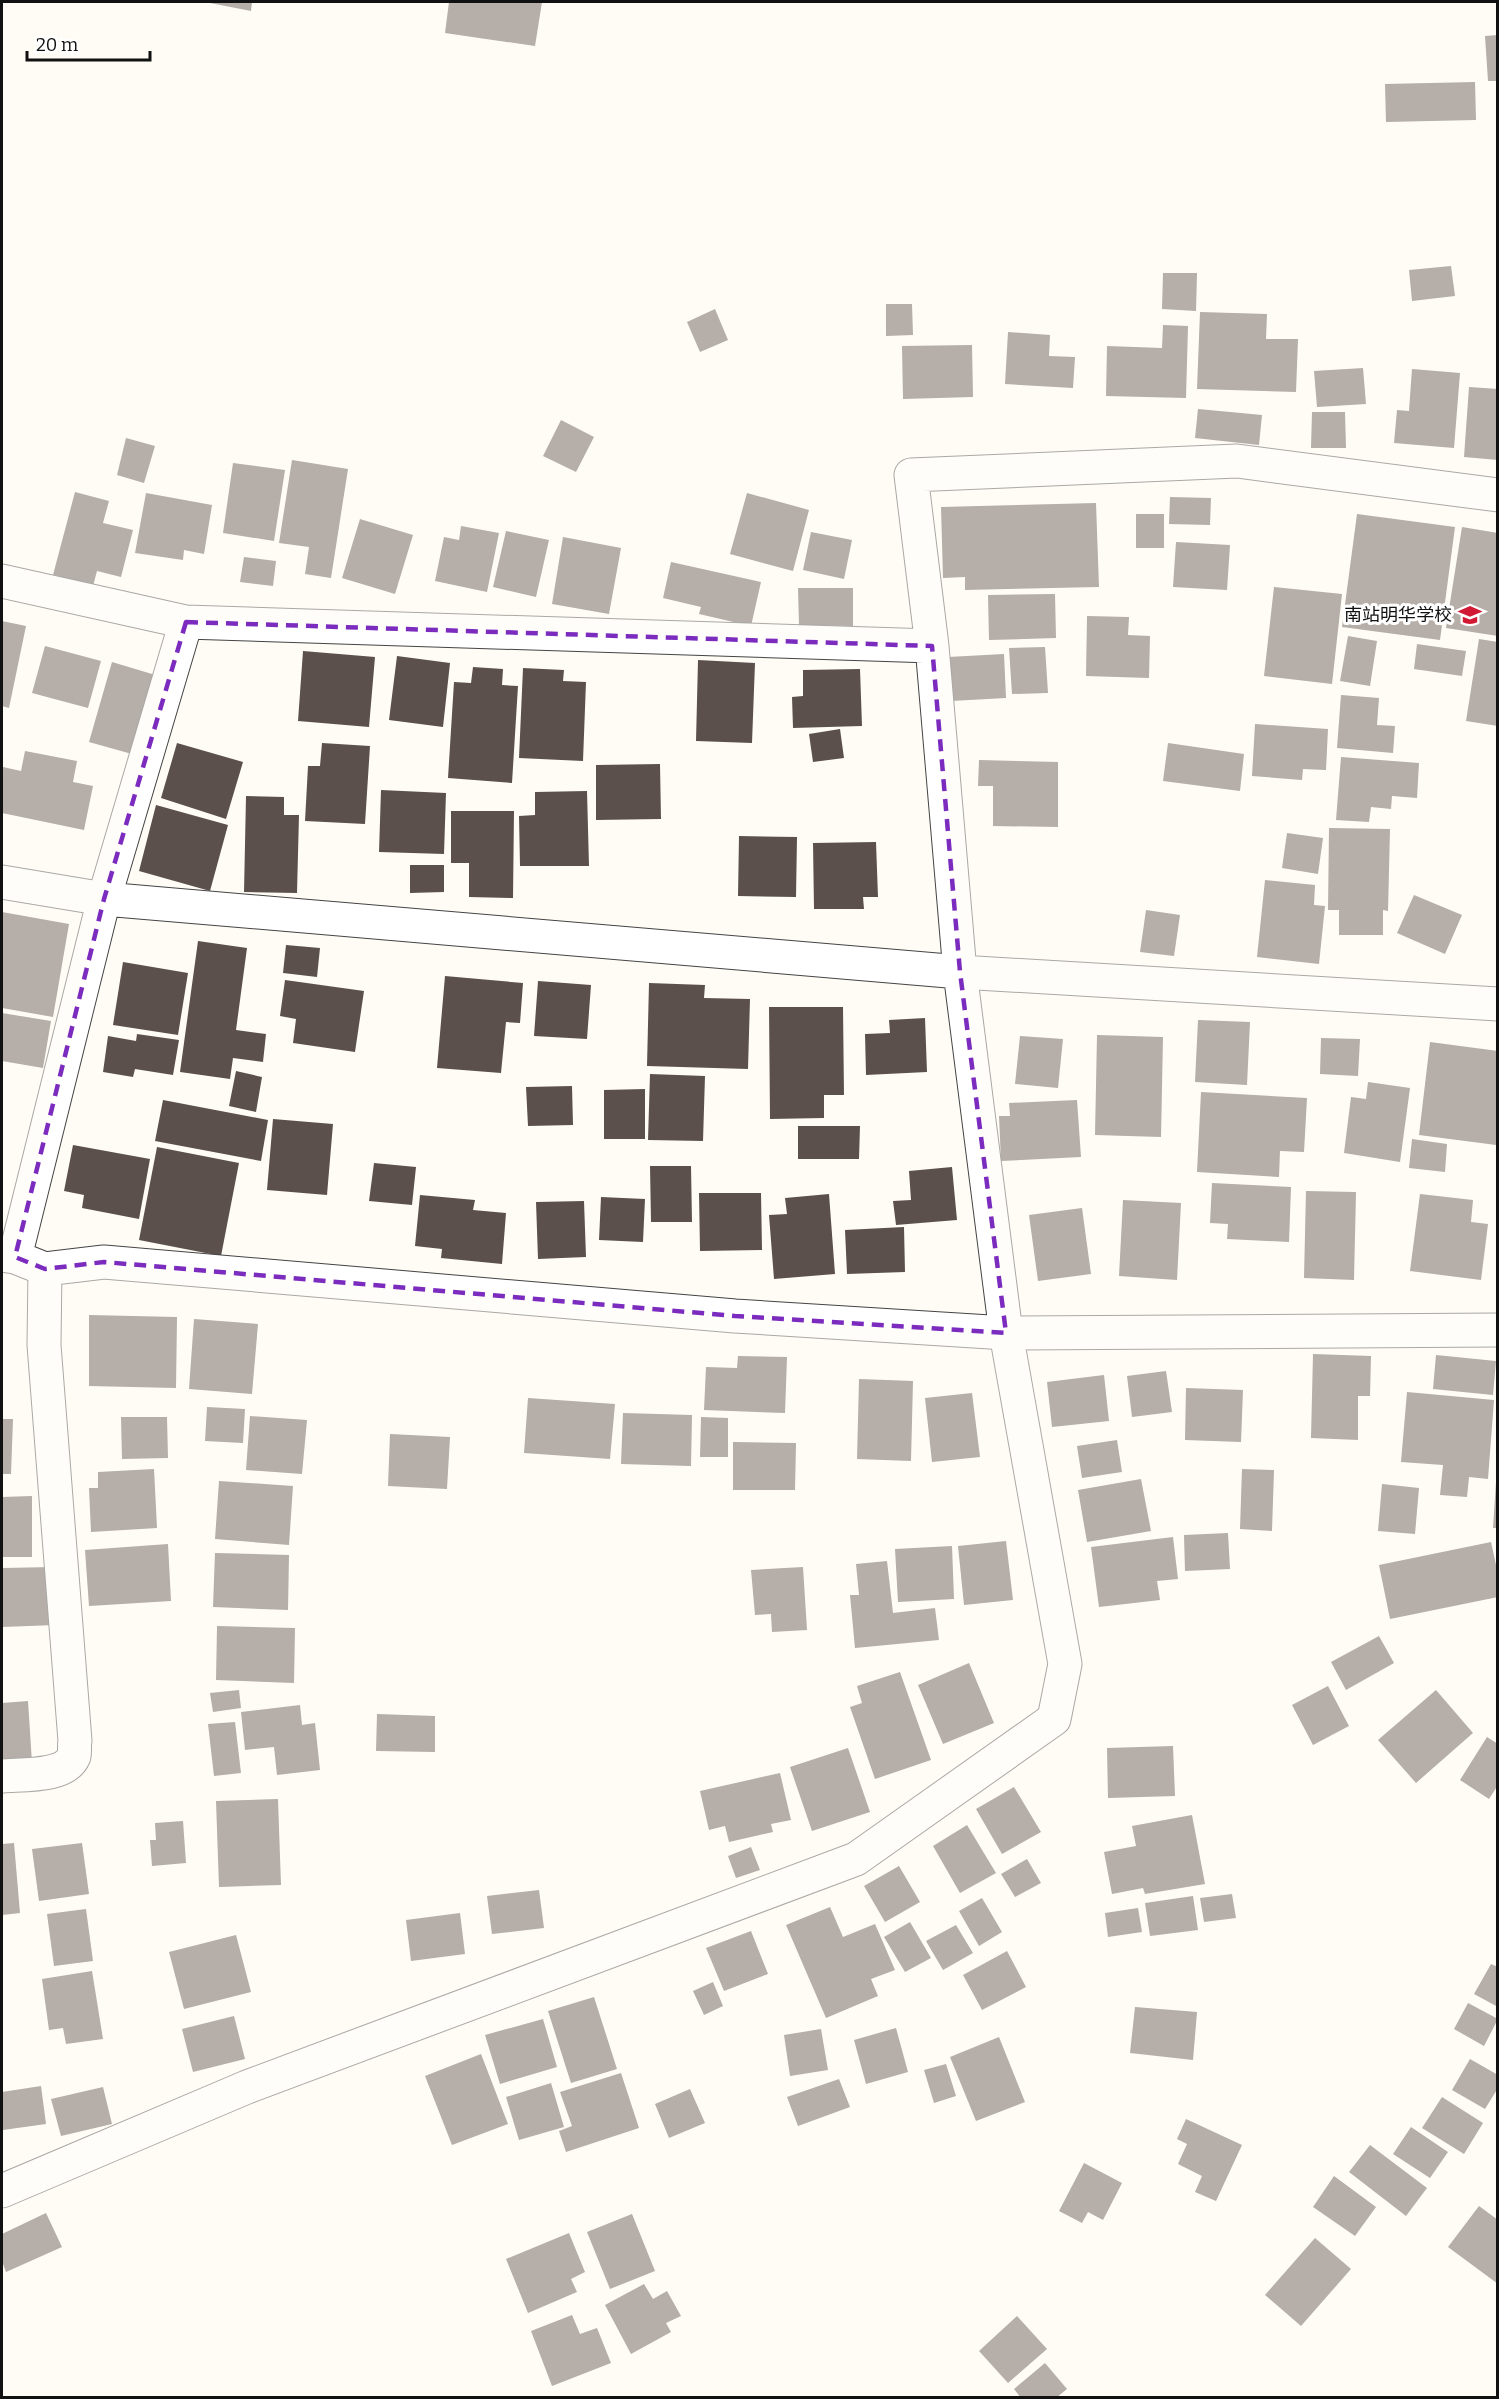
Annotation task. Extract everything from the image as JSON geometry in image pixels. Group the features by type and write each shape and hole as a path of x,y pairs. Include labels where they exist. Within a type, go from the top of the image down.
{"street":[{"path":"2,2191 247,2088 856,1859 1054,1719 1065,1664 1006,1333 960,972 932,646 911,475 1237,461 1497,495"},
{"path":"2,581 186,621 932,646"},
{"path":"186,621 104,899 8,1256 45,1269 104,1262 735,1316 1006,1333 1497,1330"},
{"path":"2,882 104,899 960,972 1497,1004"},
{"path":"2,1776 53,1772 67,1765 74,1756 75,1741 44,1345 45,1269"}],"highlighted area":[{"path":"186,622 932,646 960,972 1006,1333 735,1316 104,1262 45,1269 15,1257 104,899"}],"building":[{"path":"205,2 252,2 251,11"},
{"path":"449,2 542,2 535,46 445,33"},
{"path":"1498,35 1498,81 1488,81 1485,36"},
{"path":"1475,82 1476,120 1386,122 1385,84"},
{"path":"1451,266 1455,296 1412,301 1409,270"},
{"path":"1163,273 1197,273 1196,311 1162,309"},
{"path":"886,304 912,304 913,335 886,336"},
{"path":"715,309 728,340 700,352 687,322"},
{"path":"1200,312 1267,314 1266,339 1298,339 1296,392 1197,389"},
{"path":"1163,325 1188,326 1186,398 1106,396 1107,346 1162,348"},
{"path":"1008,332 1050,335 1049,356 1075,357 1073,388 1005,384"},
{"path":"972,345 973,397 903,399 902,346"},
{"path":"1363,368 1366,404 1317,407 1314,371"},
{"path":"1412,369 1460,373 1454,448 1394,443 1397,410 1409,411"},
{"path":"1469,387 1498,389 1498,460 1464,457"},
{"path":"1198,409 1262,415 1259,445 1195,438"},
{"path":"1312,412 1345,412 1346,448 1311,448"},
{"path":"561,420 594,437 576,472 543,456"},
{"path":"126,438 155,446 144,483 117,475"},
{"path":"292,460 348,469 331,578 305,574 309,547 279,543"},
{"path":"233,463 285,470 274,541 223,533"},
{"path":"75,492 109,501 103,523 133,530 121,577 97,571 93,586 53,575"},
{"path":"146,493 212,505 204,554 184,550 183,560 135,553"},
{"path":"747,493 809,510 793,571 730,554"},
{"path":"1170,497 1211,498 1210,525 1169,524"},
{"path":"1096,503 1099,587 965,590 965,577 943,578 941,507"},
{"path":"1136,514 1164,514 1164,548 1136,548"},
{"path":"1357,514 1455,527 1440,640 1342,627"},
{"path":"360,519 413,535 395,594 342,578"},
{"path":"461,526 499,533 487,592 435,581 444,537 459,540"},
{"path":"1462,527 1498,533 1498,636 1446,628"},
{"path":"506,531 549,540 536,597 493,587"},
{"path":"811,532 852,540 844,579 803,570"},
{"path":"563,537 621,548 609,614 552,604"},
{"path":"1176,542 1230,545 1227,590 1173,587"},
{"path":"244,557 276,561 273,586 240,582"},
{"path":"671,562 761,582 751,626 699,614 701,607 663,598"},
{"path":"1274,587 1342,594 1332,684 1264,676"},
{"path":"798,588 853,588 853,626 799,625"},
{"path":"1055,594 1056,638 989,640 988,595"},
{"path":"1087,616 1129,617 1128,635 1150,636 1149,678 1086,676"},
{"path":"2,621 26,626 9,708 2,706"},
{"path":"1348,636 1377,641 1370,686 1340,681"},
{"path":"1479,639 1498,642 1498,726 1466,721"},
{"path":"1417,644 1466,651 1462,676 1414,669"},
{"path":"45,646 101,661 88,708 32,693"},
{"path":"1045,647 1048,693 1012,694 1009,648"},
{"path":"303,651 375,657 369,727 298,721"},
{"path":"1004,654 1006,698 951,701 948,657"},
{"path":"397,656 450,663 443,727 389,720"},
{"path":"698,660 755,663 752,743 696,741"},
{"path":"112,662 162,677 139,756 89,742"},
{"path":"473,667 503,669 502,685 518,686 512,783 448,778 454,682 471,683"},
{"path":"523,668 564,670 563,681 586,682 583,761 519,758"},
{"path":"860,669 862,726 793,728 792,697 803,696 803,670"},
{"path":"1341,695 1379,698 1377,725 1395,726 1393,753 1337,748"},
{"path":"1255,724 1328,729 1326,770 1303,769 1302,780 1252,776"},
{"path":"840,729 844,758 813,762 809,734"},
{"path":"177,743 243,762 226,819 161,798"},
{"path":"322,743 370,746 365,824 305,821 308,766 320,766"},
{"path":"1168,743 1244,754 1240,791 1163,781"},
{"path":"25,751 77,761 73,782 93,786 84,830 2,813 3,767 21,771"},
{"path":"1341,757 1419,763 1417,798 1392,796 1391,809 1371,807 1369,822 1336,820"},
{"path":"979,760 1058,762 1058,827 993,826 993,786 978,786"},
{"path":"660,764 661,819 596,820 596,765"},
{"path":"381,790 446,793 444,854 379,852"},
{"path":"587,791 589,866 520,866 519,816 535,815 535,792"},
{"path":"246,796 284,797 284,815 299,815 297,893 244,892"},
{"path":"156,805 228,825 210,891 139,871"},
{"path":"451,811 514,811 513,898 469,897 469,863 451,863"},
{"path":"1329,828 1390,829 1388,911 1383,910 1383,935 1339,935 1339,910 1328,910"},
{"path":"1287,833 1323,838 1318,874 1282,868"},
{"path":"739,836 797,837 796,897 738,896"},
{"path":"876,842 878,897 863,897 864,909 814,909 813,843"},
{"path":"410,865 444,865 444,892 410,893"},
{"path":"1265,880 1315,885 1314,905 1325,906 1319,964 1257,957"},
{"path":"1414,895 1462,915 1445,954 1397,933"},
{"path":"1146,910 1180,915 1174,956 1140,952"},
{"path":"2,912 69,924 53,1017 2,1008"},
{"path":"198,941 247,948 236,1030 266,1034 263,1062 233,1058 230,1079 180,1072"},
{"path":"286,945 320,948 317,977 283,973"},
{"path":"123,962 188,973 178,1035 113,1025"},
{"path":"445,976 523,983 520,1023 506,1022 501,1073 437,1068"},
{"path":"285,980 364,991 355,1052 293,1043 296,1019 280,1016"},
{"path":"538,981 591,985 587,1039 534,1036"},
{"path":"649,983 705,985 704,998 750,999 748,1069 647,1066"},
{"path":"769,1007 843,1007 844,1095 824,1095 824,1118 770,1119"},
{"path":"2,1013 51,1021 43,1068 2,1061"},
{"path":"925,1018 927,1072 866,1075 865,1034 890,1033 889,1020"},
{"path":"1198,1020 1250,1022 1247,1085 1195,1082"},
{"path":"137,1034 179,1040 173,1075 135,1069 133,1077 103,1072 108,1036 136,1041"},
{"path":"1097,1035 1163,1037 1161,1137 1095,1135"},
{"path":"1020,1036 1063,1039 1058,1088 1015,1084"},
{"path":"1321,1038 1360,1039 1358,1076 1320,1074"},
{"path":"1430,1042 1498,1051 1496,1145 1419,1135"},
{"path":"236,1071 262,1077 256,1112 229,1106"},
{"path":"650,1074 705,1076 703,1141 648,1140"},
{"path":"1368,1082 1410,1088 1400,1162 1344,1153 1351,1097 1366,1099"},
{"path":"572,1086 573,1125 528,1126 526,1087"},
{"path":"645,1089 645,1139 604,1139 604,1090"},
{"path":"1201,1092 1307,1098 1304,1152 1280,1151 1279,1177 1197,1172"},
{"path":"163,1100 268,1120 261,1161 155,1141"},
{"path":"1077,1100 1081,1157 1001,1161 999,1116 1010,1116 1009,1103"},
{"path":"273,1119 333,1124 327,1195 267,1190"},
{"path":"798,1126 860,1126 859,1159 798,1159"},
{"path":"1412,1139 1447,1144 1445,1172 1409,1168"},
{"path":"73,1145 150,1159 139,1219 82,1208 84,1195 64,1191"},
{"path":"157,1147 239,1163 221,1256 139,1240"},
{"path":"374,1163 416,1167 412,1205 369,1201"},
{"path":"650,1166 691,1166 692,1222 651,1222"},
{"path":"952,1167 957,1220 896,1225 893,1201 911,1200 909,1171"},
{"path":"1212,1183 1291,1187 1289,1242 1227,1239 1228,1224 1210,1223"},
{"path":"1306,1191 1356,1192 1354,1280 1304,1278"},
{"path":"699,1193 761,1193 762,1250 700,1251"},
{"path":"829,1194 835,1274 774,1279 769,1215 787,1214 785,1198"},
{"path":"1420,1194 1473,1200 1471,1222 1488,1224 1481,1280 1410,1271"},
{"path":"420,1195 475,1200 473,1210 506,1213 502,1264 441,1258 442,1249 415,1246"},
{"path":"601,1197 645,1199 643,1242 599,1240"},
{"path":"1123,1200 1181,1203 1177,1280 1119,1276"},
{"path":"584,1201 586,1257 538,1259 536,1202"},
{"path":"1082,1208 1091,1274 1038,1281 1029,1215"},
{"path":"904,1227 905,1272 847,1274 845,1230"},
{"path":"89,1315 177,1317 176,1388 89,1386"},
{"path":"194,1319 258,1324 252,1394 189,1389"},
{"path":"1313,1354 1371,1356 1370,1396 1358,1396 1358,1440 1311,1438"},
{"path":"1436,1355 1496,1361 1493,1395 1433,1389"},
{"path":"738,1356 787,1357 785,1413 704,1410 706,1367 737,1368"},
{"path":"1166,1371 1172,1412 1132,1417 1127,1376"},
{"path":"1104,1375 1109,1421 1052,1427 1047,1382"},
{"path":"859,1379 913,1381 911,1461 857,1459"},
{"path":"1186,1388 1243,1390 1241,1442 1185,1440"},
{"path":"1407,1392 1494,1400 1488,1479 1469,1477 1467,1497 1440,1495 1443,1465 1401,1462"},
{"path":"972,1393 980,1457 932,1462 925,1398"},
{"path":"528,1398 615,1404 610,1459 524,1453"},
{"path":"207,1407 245,1409 243,1443 205,1441"},
{"path":"623,1413 692,1415 691,1466 621,1464"},
{"path":"250,1416 307,1420 302,1474 246,1470"},
{"path":"121,1417 167,1417 168,1458 122,1459"},
{"path":"701,1417 728,1418 728,1457 700,1457"},
{"path":"2,1419 13,1419 11,1474 2,1474"},
{"path":"390,1434 450,1437 447,1489 388,1486"},
{"path":"1117,1440 1122,1472 1082,1478 1077,1446"},
{"path":"733,1442 796,1443 795,1490 733,1490"},
{"path":"154,1469 157,1528 91,1532 89,1488 98,1488 98,1472"},
{"path":"1242,1469 1274,1470 1272,1531 1240,1529"},
{"path":"1141,1479 1151,1531 1087,1542 1078,1490"},
{"path":"219,1481 293,1486 289,1545 215,1539"},
{"path":"1496,1482 1498,1482 1498,1528 1493,1528"},
{"path":"1382,1484 1419,1488 1415,1534 1378,1531"},
{"path":"32,1496 32,1557 2,1557 2,1497"},
{"path":"1228,1533 1230,1569 1185,1571 1184,1535"},
{"path":"1173,1537 1178,1579 1157,1581 1160,1600 1099,1607 1091,1547"},
{"path":"1006,1541 1013,1600 964,1605 958,1546"},
{"path":"1491,1542 1498,1574 1498,1597 1390,1619 1379,1565"},
{"path":"168,1544 171,1601 89,1606 85,1550"},
{"path":"952,1546 954,1599 898,1602 895,1549"},
{"path":"215,1553 289,1555 288,1610 213,1607"},
{"path":"887,1561 893,1613 935,1608 939,1640 855,1648 850,1595 859,1595 856,1564"},
{"path":"54,1567 55,1625 2,1627 2,1568"},
{"path":"803,1567 807,1630 772,1632 771,1614 755,1615 751,1570"},
{"path":"217,1626 295,1628 294,1683 216,1680"},
{"path":"1379,1636 1394,1663 1346,1690 1331,1662"},
{"path":"969,1663 994,1723 943,1744 918,1685"},
{"path":"900,1672 931,1760 875,1779 850,1707 862,1703 857,1686"},
{"path":"1328,1686 1349,1726 1313,1745 1292,1705"},
{"path":"239,1690 241,1708 213,1712 210,1693"},
{"path":"1436,1690 1473,1733 1416,1783 1378,1740"},
{"path":"28,1701 32,1763 2,1764 2,1703"},
{"path":"300,1705 302,1725 315,1723 320,1770 277,1775 274,1747 245,1750 241,1712"},
{"path":"377,1714 435,1716 435,1752 376,1751"},
{"path":"235,1722 241,1773 214,1776 208,1724"},
{"path":"1487,1737 1498,1744 1498,1785 1489,1799 1460,1780"},
{"path":"1173,1746 1175,1796 1108,1798 1107,1748"},
{"path":"848,1748 870,1812 812,1831 790,1767"},
{"path":"780,1773 791,1820 771,1824 773,1832 729,1842 725,1826 709,1830 700,1791"},
{"path":"1014,1787 1041,1832 1002,1854 976,1809"},
{"path":"278,1799 281,1885 219,1887 216,1801"},
{"path":"1192,1815 1205,1884 1145,1894 1143,1888 1112,1894 1104,1852 1136,1846 1132,1826"},
{"path":"183,1821 186,1863 152,1866 150,1840 156,1840 155,1823"},
{"path":"967,1825 996,1873 960,1893 933,1846"},
{"path":"14,1843 20,1913 2,1915 2,1844"},
{"path":"82,1843 89,1894 39,1901 32,1849"},
{"path":"751,1847 760,1870 736,1878 728,1856"},
{"path":"1027,1859 1041,1883 1015,1897 1001,1874"},
{"path":"899,1866 920,1902 885,1922 864,1886"},
{"path":"539,1890 544,1928 492,1934 487,1896"},
{"path":"1232,1894 1236,1918 1204,1922 1200,1898"},
{"path":"1193,1896 1198,1930 1150,1936 1145,1903"},
{"path":"982,1898 1002,1932 979,1946 959,1911"},
{"path":"830,1907 843,1937 875,1924 895,1970 871,1979 878,1996 826,2018 786,1925"},
{"path":"1138,1908 1142,1932 1108,1937 1105,1913"},
{"path":"86,1909 93,1961 54,1966 47,1914"},
{"path":"460,1913 465,1954 411,1961 406,1920"},
{"path":"910,1922 931,1958 905,1972 884,1937"},
{"path":"956,1925 973,1953 943,1970 926,1941"},
{"path":"751,1931 768,1974 724,1991 706,1948"},
{"path":"236,1935 251,1992 184,2009 169,1952"},
{"path":"1007,1951 1026,1987 982,2010 963,1975"},
{"path":"1491,1964 1498,1967 1498,2007 1474,1994"},
{"path":"92,1971 103,2039 66,2044 63,2028 49,2030 42,1979"},
{"path":"713,1982 723,2006 704,2015 693,1991"},
{"path":"594,1997 617,2069 571,2083 548,2011"},
{"path":"1468,2003 1498,2019 1484,2046 1454,2029"},
{"path":"1135,2007 1197,2012 1193,2060 1130,2053"},
{"path":"234,2016 245,2059 193,2072 182,2029"},
{"path":"543,2019 557,2067 500,2084 485,2035"},
{"path":"896,2028 908,2072 866,2084 854,2040"},
{"path":"821,2029 828,2070 790,2076 784,2035"},
{"path":"999,2037 1025,2102 976,2121 950,2057"},
{"path":"481,2054 508,2124 452,2145 425,2076"},
{"path":"1470,2059 1498,2075 1498,2088 1485,2109 1452,2090"},
{"path":"946,2064 956,2096 934,2103 924,2070"},
{"path":"621,2073 639,2128 566,2152 559,2131 572,2126 560,2092"},
{"path":"839,2079 850,2107 798,2126 787,2097"},
{"path":"551,2083 564,2127 519,2140 506,2097"},
{"path":"41,2086 46,2124 3,2130 2,2092"},
{"path":"103,2087 112,2124 61,2136 51,2099"},
{"path":"690,2089 705,2123 669,2138 655,2104"},
{"path":"1442,2097 1483,2123 1464,2154 1422,2128"},
{"path":"1186,2119 1242,2145 1216,2201 1195,2192 1202,2176 1178,2164 1187,2144 1177,2139"},
{"path":"1411,2127 1448,2152 1430,2178 1393,2154"},
{"path":"1370,2145 1427,2188 1406,2216 1349,2172"},
{"path":"1084,2163 1122,2183 1103,2220 1088,2212 1082,2223 1059,2211"},
{"path":"1334,2176 1376,2207 1355,2236 1313,2207"},
{"path":"1479,2206 1498,2220 1498,2284 1448,2247"},
{"path":"46,2213 62,2247 6,2272 2,2261 2,2234"},
{"path":"632,2214 655,2271 610,2289 587,2232"},
{"path":"569,2233 585,2272 571,2279 577,2292 528,2313 506,2259"},
{"path":"1315,2238 1351,2269 1301,2326 1265,2295"},
{"path":"644,2284 653,2299 667,2291 681,2316 666,2323 671,2332 631,2354 605,2305"},
{"path":"572,2315 580,2334 597,2328 611,2363 552,2386 531,2331"},
{"path":"1017,2316 1047,2349 1008,2383 979,2351"},
{"path":"1045,2363 1067,2389 1056,2398 1021,2398 1014,2389"}],"place":[{"name":"南站明华学校","path":"1470,615"}]}
